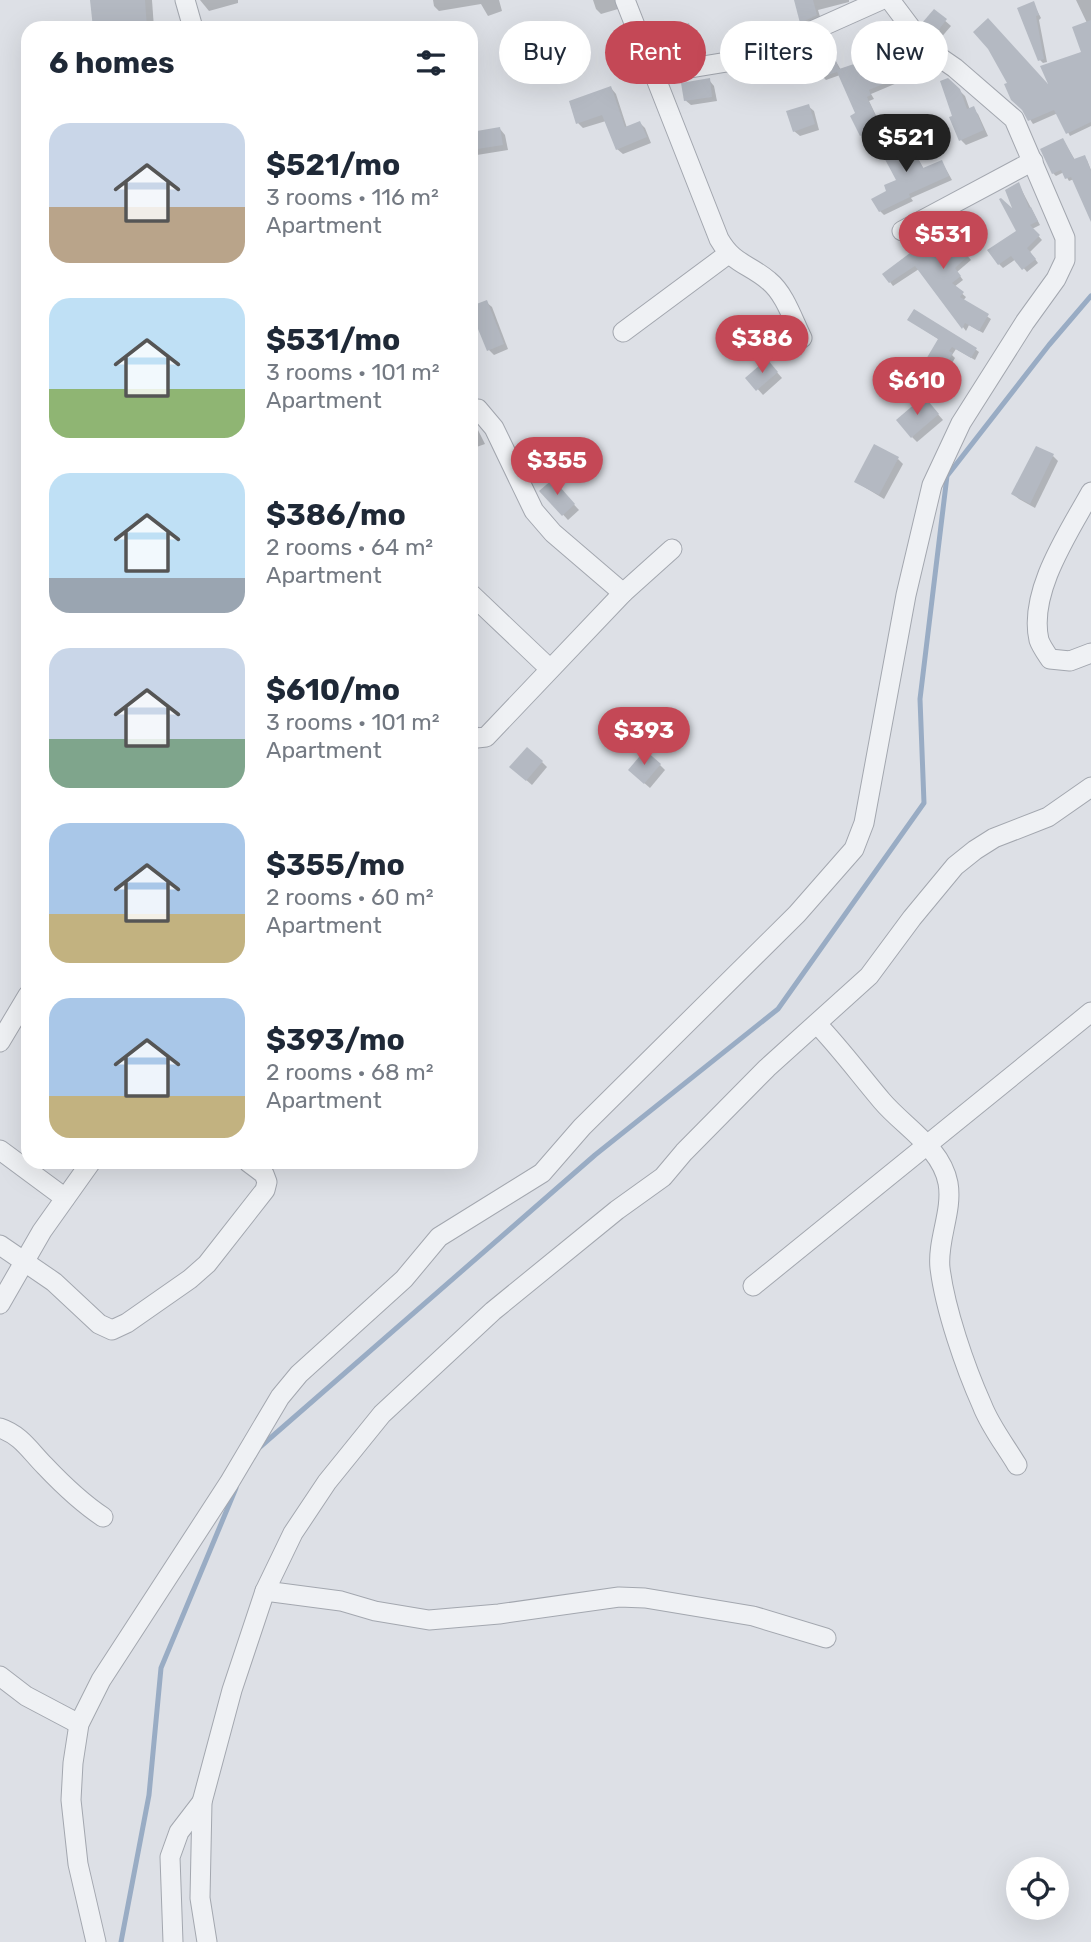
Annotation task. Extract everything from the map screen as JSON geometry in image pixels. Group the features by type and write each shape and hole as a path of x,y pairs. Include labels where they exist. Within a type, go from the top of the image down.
{"street":[{"path":"185,0 192,21"},
{"path":"625,0 633,21"},
{"path":"706,65 767,51 881,0"},
{"path":"96,1942 78,1864 71,1800 79,1724 101,1680 229,1483 280,1397 299,1374 404,1279 439,1237 542,1173 582,1127 797,914 854,849 864,823 906,595 932,485 961,423 1025,322 1056,279 1065,260 1065,238 1014,119 955,68 926,48 890,0"},
{"path":"658,84 727,254 770,281 802,338"},
{"path":"902,232 1034,161"},
{"path":"623,332 727,254"},
{"path":"478,409 494,428 534,511 553,533 623,593"},
{"path":"1091,492 1047,577 1039,609 1039,640 1049,659 1070,661 1091,653"},
{"path":"478,738 486,737 623,593 672,548"},
{"path":"478,601 551,669"},
{"path":"207,1942 200,1898 202,1802 232,1690 265,1591 293,1533 327,1482 382,1414 493,1311 617,1210 663,1177 767,1068 869,976 955,866 984,844 1048,817 1091,787"},
{"path":"0,1042 21,1007"},
{"path":"753,1286 1091,1012"},
{"path":"817,1024 849,1058 884,1104 927,1144 948,1183 940,1268 953,1324 982,1407 1017,1465"},
{"path":"0,1150 21,1166"},
{"path":"26,1169 65,1198"},
{"path":"0,1304 25,1260 85,1169"},
{"path":"0,1245 54,1282 99,1324 112,1330 127,1323 190,1279 214,1255 264,1190 267,1182 264,1174 257,1169"},
{"path":"0,1429 17,1435 61,1482 103,1517"},
{"path":"265,1591 341,1601 375,1611 429,1620 632,1597 753,1616 826,1638"},
{"path":"0,1676 26,1696 79,1724"},
{"path":"173,1942 170,1857 179,1832 202,1802"}],"building":[{"path":"90,0 145,0 146,21 92,21"},
{"path":"794,0 813,0 817,15 799,21"},
{"path":"1034,1 1039,15 1036,16 1044,59 1038,61 1017,8"},
{"path":"934,9 947,19 945,21 924,21"},
{"path":"988,18 1048,84 1040,66 1081,52 1072,27 1091,20 1091,122 1066,134 1054,110 1028,121 1022,110 1011,100 1004,84 1007,83 988,49 973,32"},
{"path":"837,64 839,69 851,65 851,84 883,84 869,90 871,95 867,97 880,126 860,136 850,116 855,113 837,72"},
{"path":"710,78 712,97 684,101 681,84 706,84 706,79"},
{"path":"948,78 960,89 967,109 974,106 984,130 959,141 949,117 952,116 941,84 948,84"},
{"path":"611,86 625,127 640,121 647,137 616,150 602,115 576,124 569,101"},
{"path":"809,104 815,124 793,132 786,111"},
{"path":"500,127 503,145 478,149 478,131"},
{"path":"907,137 923,168 942,160 949,176 909,194 910,197 879,212 871,199 886,191 884,185 896,180 880,150"},
{"path":"1063,138 1074,159 1085,155 1091,171 1091,222 1071,177 1065,179 1061,170 1052,174 1040,149"},
{"path":"1019,182 1029,208 1031,207 1038,221 1030,225 1040,235 1027,248 1036,259 1022,270 1011,256 998,265 987,250 1016,231 999,199 1012,208 1005,190"},
{"path":"966,211 973,223 953,236 969,255 955,268 961,276 952,283 964,292 960,297 989,314 979,331 965,323 962,329 915,266 889,283 882,274"},
{"path":"487,300 504,344 487,351 478,329 478,303"},
{"path":"914,309 977,348 971,358 952,347 949,351 953,353 942,371 925,361 938,339 907,320"},
{"path":"767,359 778,372 756,391 745,378"},
{"path":"924,396 939,414 911,438 896,420"},
{"path":"874,444 899,457 879,495 854,482"},
{"path":"1036,446 1054,454 1030,504 1011,494"},
{"path":"553,479 575,504 562,516 539,491"},
{"path":"527,747 543,761 526,781 509,767"},
{"path":"645,750 661,764 644,784 628,770"}],"waterway":[{"path":"260,1447 595,1155 778,1009 924,803 920,699 947,476 1049,345 1091,296"},
{"path":"121,1942 149,1795 161,1668 236,1488"}]}
